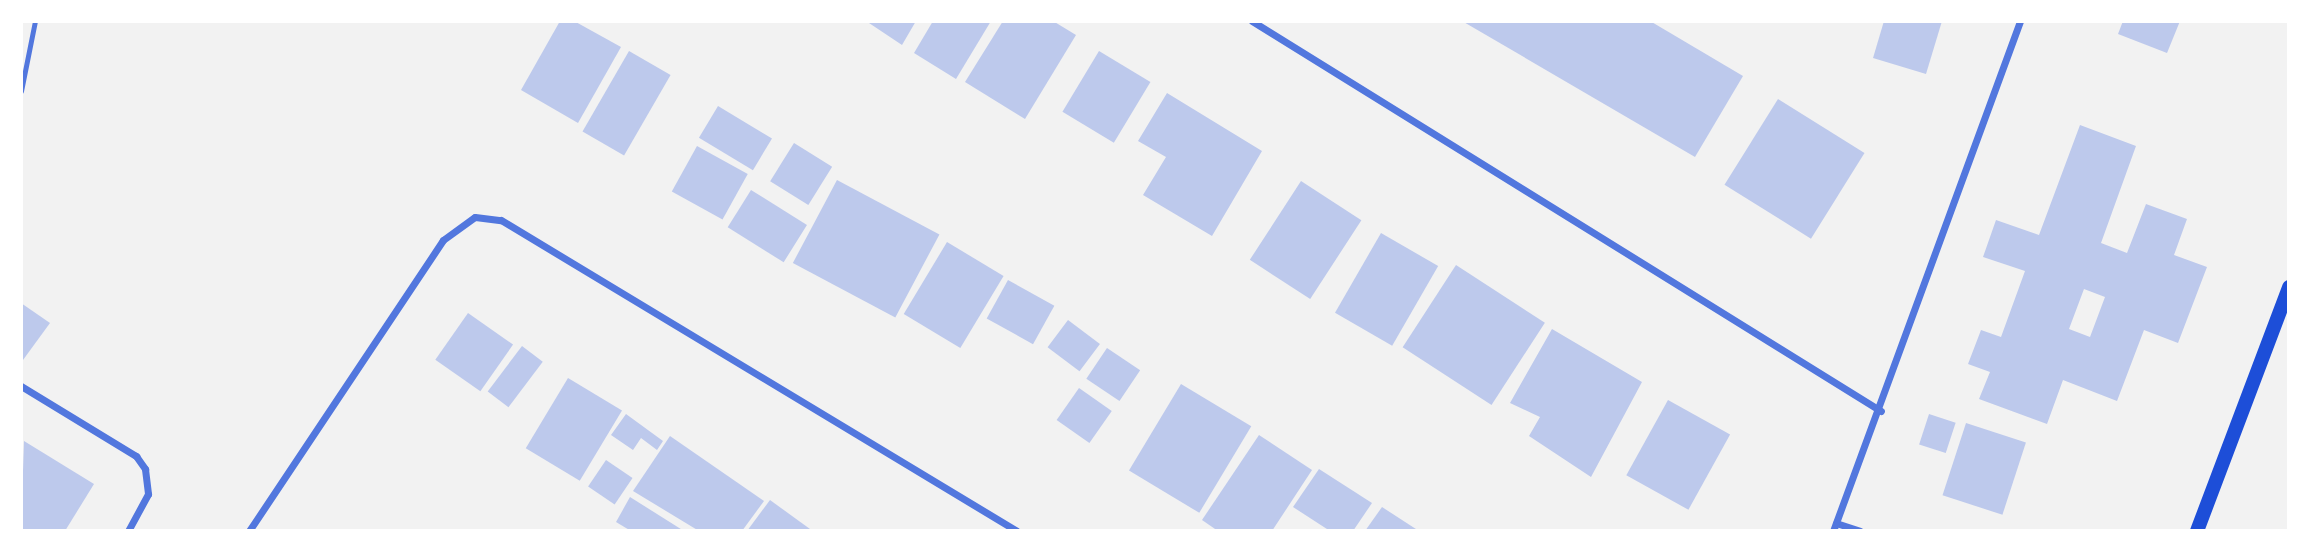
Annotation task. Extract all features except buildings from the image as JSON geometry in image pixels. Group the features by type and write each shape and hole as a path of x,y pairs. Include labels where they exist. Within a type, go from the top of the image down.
{"main road":[{"path":"2197,531 2289,286"}],"street":[{"path":"1252,21 1881,411"},
{"path":"1860,531 1834,527 1881,411 2020,21"},
{"path":"249,531 443,240 475,217 501,220 1017,531"},
{"path":"21,386 136,456 145,469 148,494 128,531"}],"lane":[{"path":"21,91 36,21"}]}
